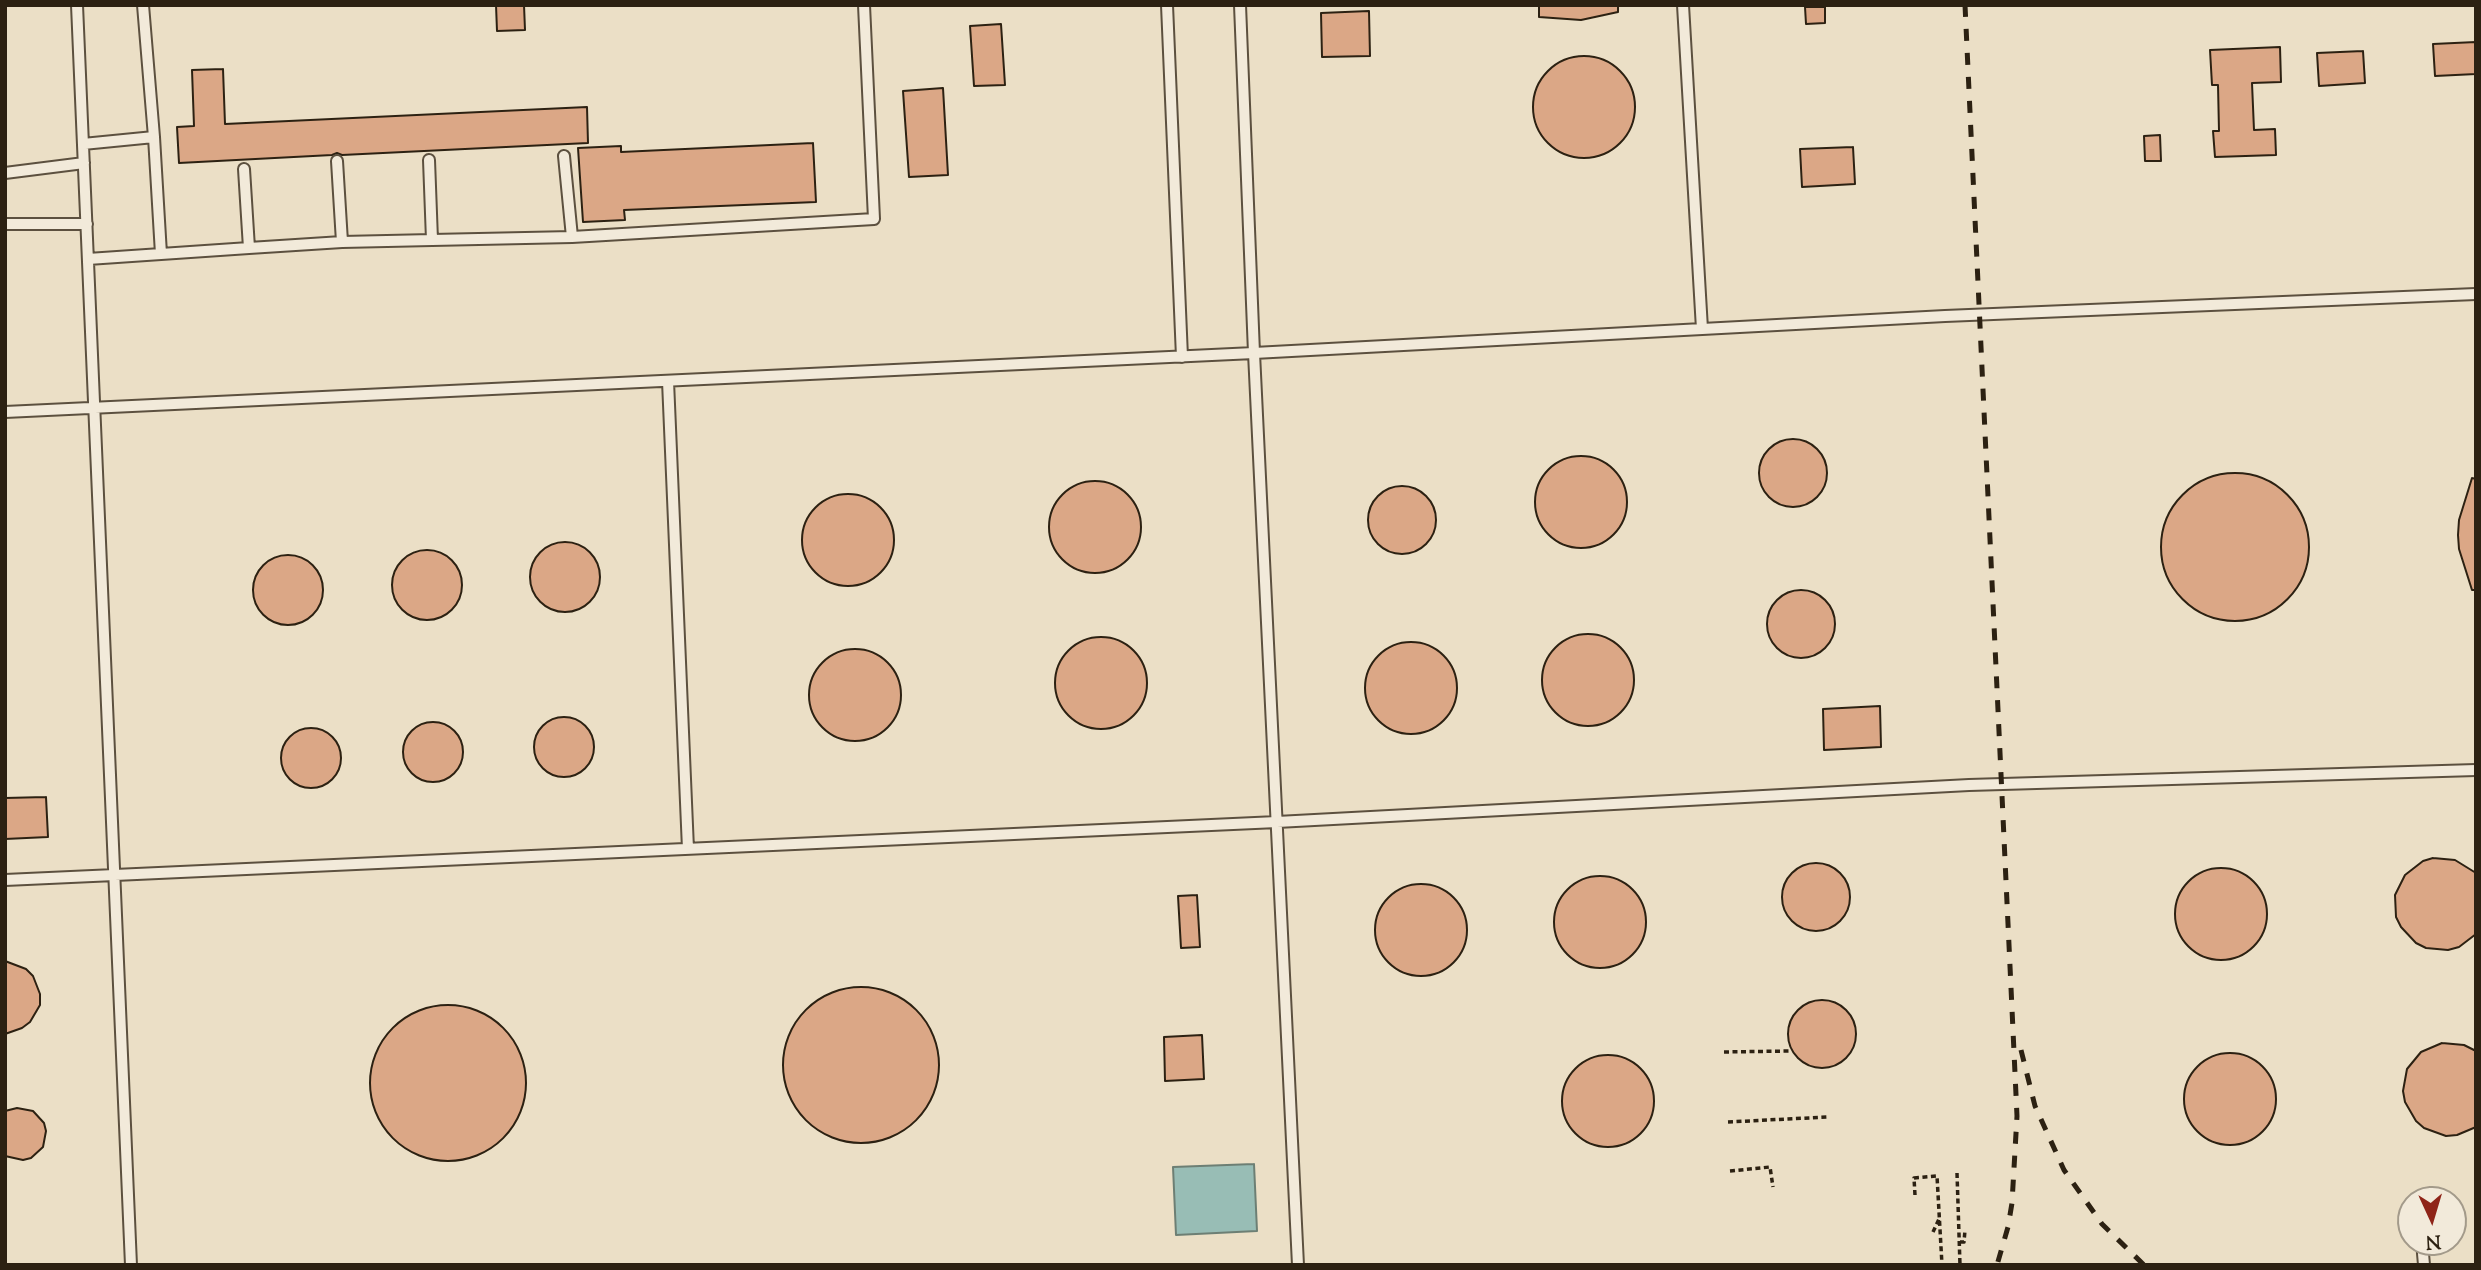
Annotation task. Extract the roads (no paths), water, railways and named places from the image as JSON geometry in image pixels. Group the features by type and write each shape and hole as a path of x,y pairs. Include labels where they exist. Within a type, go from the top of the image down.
{"lane":[{"path":"77,5 131,1265"},
{"path":"143,5 161,254"},
{"path":"88,259 342,242 572,237 874,219 864,5"},
{"path":"1167,5 1182,357"},
{"path":"1240,5 1298,1265"},
{"path":"1683,5 1702,329"},
{"path":"83,144 154,137"},
{"path":"564,156 572,237"},
{"path":"429,160 432,240"},
{"path":"337,162 342,242"},
{"path":"5,173 84,163"},
{"path":"244,169 249,248"},
{"path":"5,224 86,224"},
{"path":"5,412 1182,357 1945,316 2476,295"},
{"path":"667,381 688,849"},
{"path":"5,880 1277,822 1969,785 2476,769"}],"water":[{"path":"1254,1164 1257,1231 1176,1235 1173,1167"}],"railway":[{"path":"1965,5 2017,1116 2012,1203 1997,1265"},
{"path":"2021,1050 2035,1106 2064,1170 2102,1224 2144,1265"}]}
